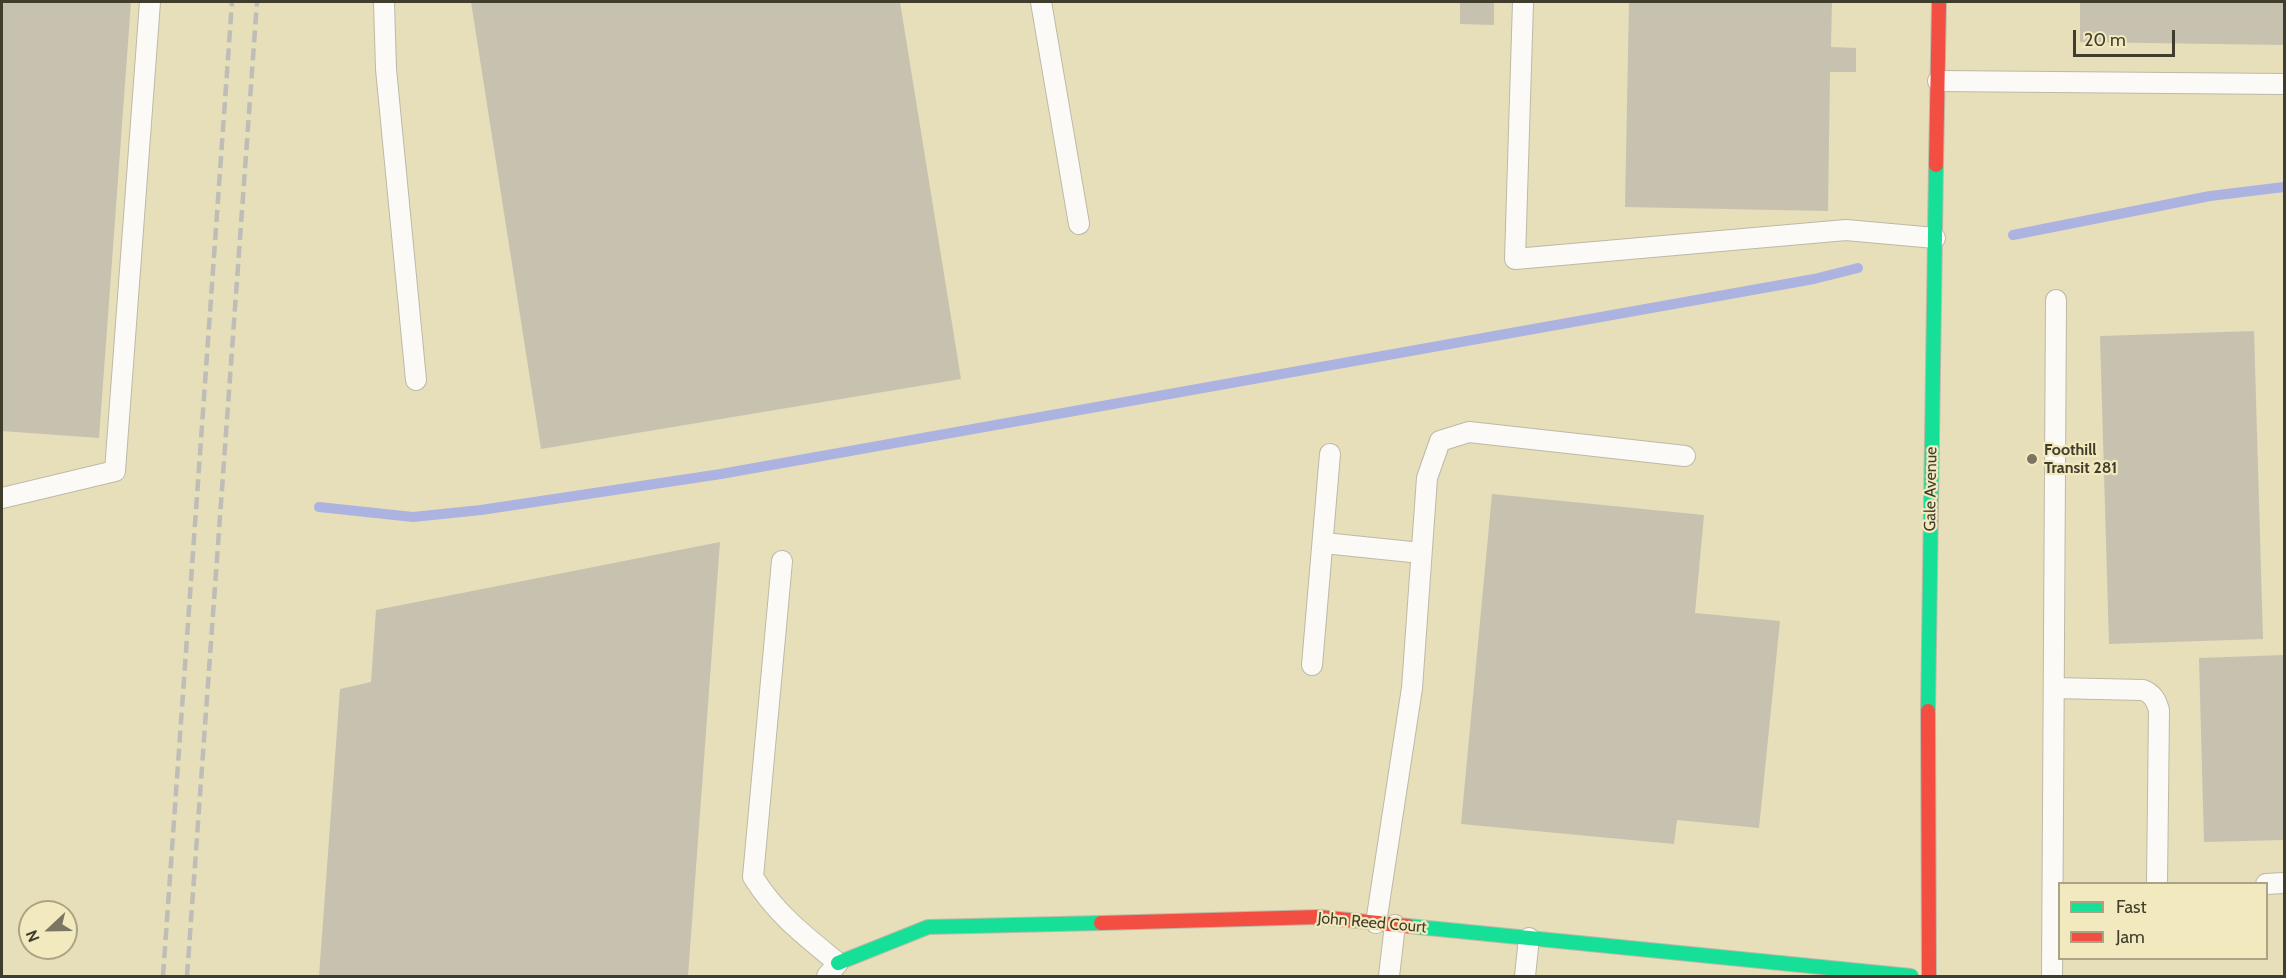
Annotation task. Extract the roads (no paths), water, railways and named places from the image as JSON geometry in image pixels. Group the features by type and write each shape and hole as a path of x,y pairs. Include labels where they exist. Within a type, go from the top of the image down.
{"street":[{"name":"Gale Avenue","path":"1929,976 1928,651 1939,2"},
{"name":"John Reed Court","path":"832,970 928,927 1319,917 1911,976"}],"lane":[{"path":"2,498 115,471 150,2"},
{"path":"384,2 386,69 416,380"},
{"path":"1041,2 1079,224"},
{"path":"1523,2 1515,259 1846,230 1935,238"},
{"path":"1938,81 2284,84"},
{"path":"2052,976 2056,889 2054,688 2056,300"},
{"path":"1389,976 1386,924 1412,688 1427,478 1440,441 1469,432 1685,456"},
{"path":"1312,665 1330,454"},
{"path":"1324,543 1421,553"},
{"path":"782,561 753,878 768,901 832,970"},
{"path":"2054,688 2143,690 2150,693 2157,701 2157,882"},
{"path":"2268,884 2284,883"},
{"path":"1525,976 1529,938"}],"waterway":[{"path":"2013,235 2210,196 2284,187"},
{"path":"319,507 413,517 481,510 721,474 1814,279 1858,268"}],"railway":[{"path":"163,976 232,2"},
{"path":"187,976 257,2"}],"place":[{"name":"Foothill Transit 281","path":"2032,459"}]}
